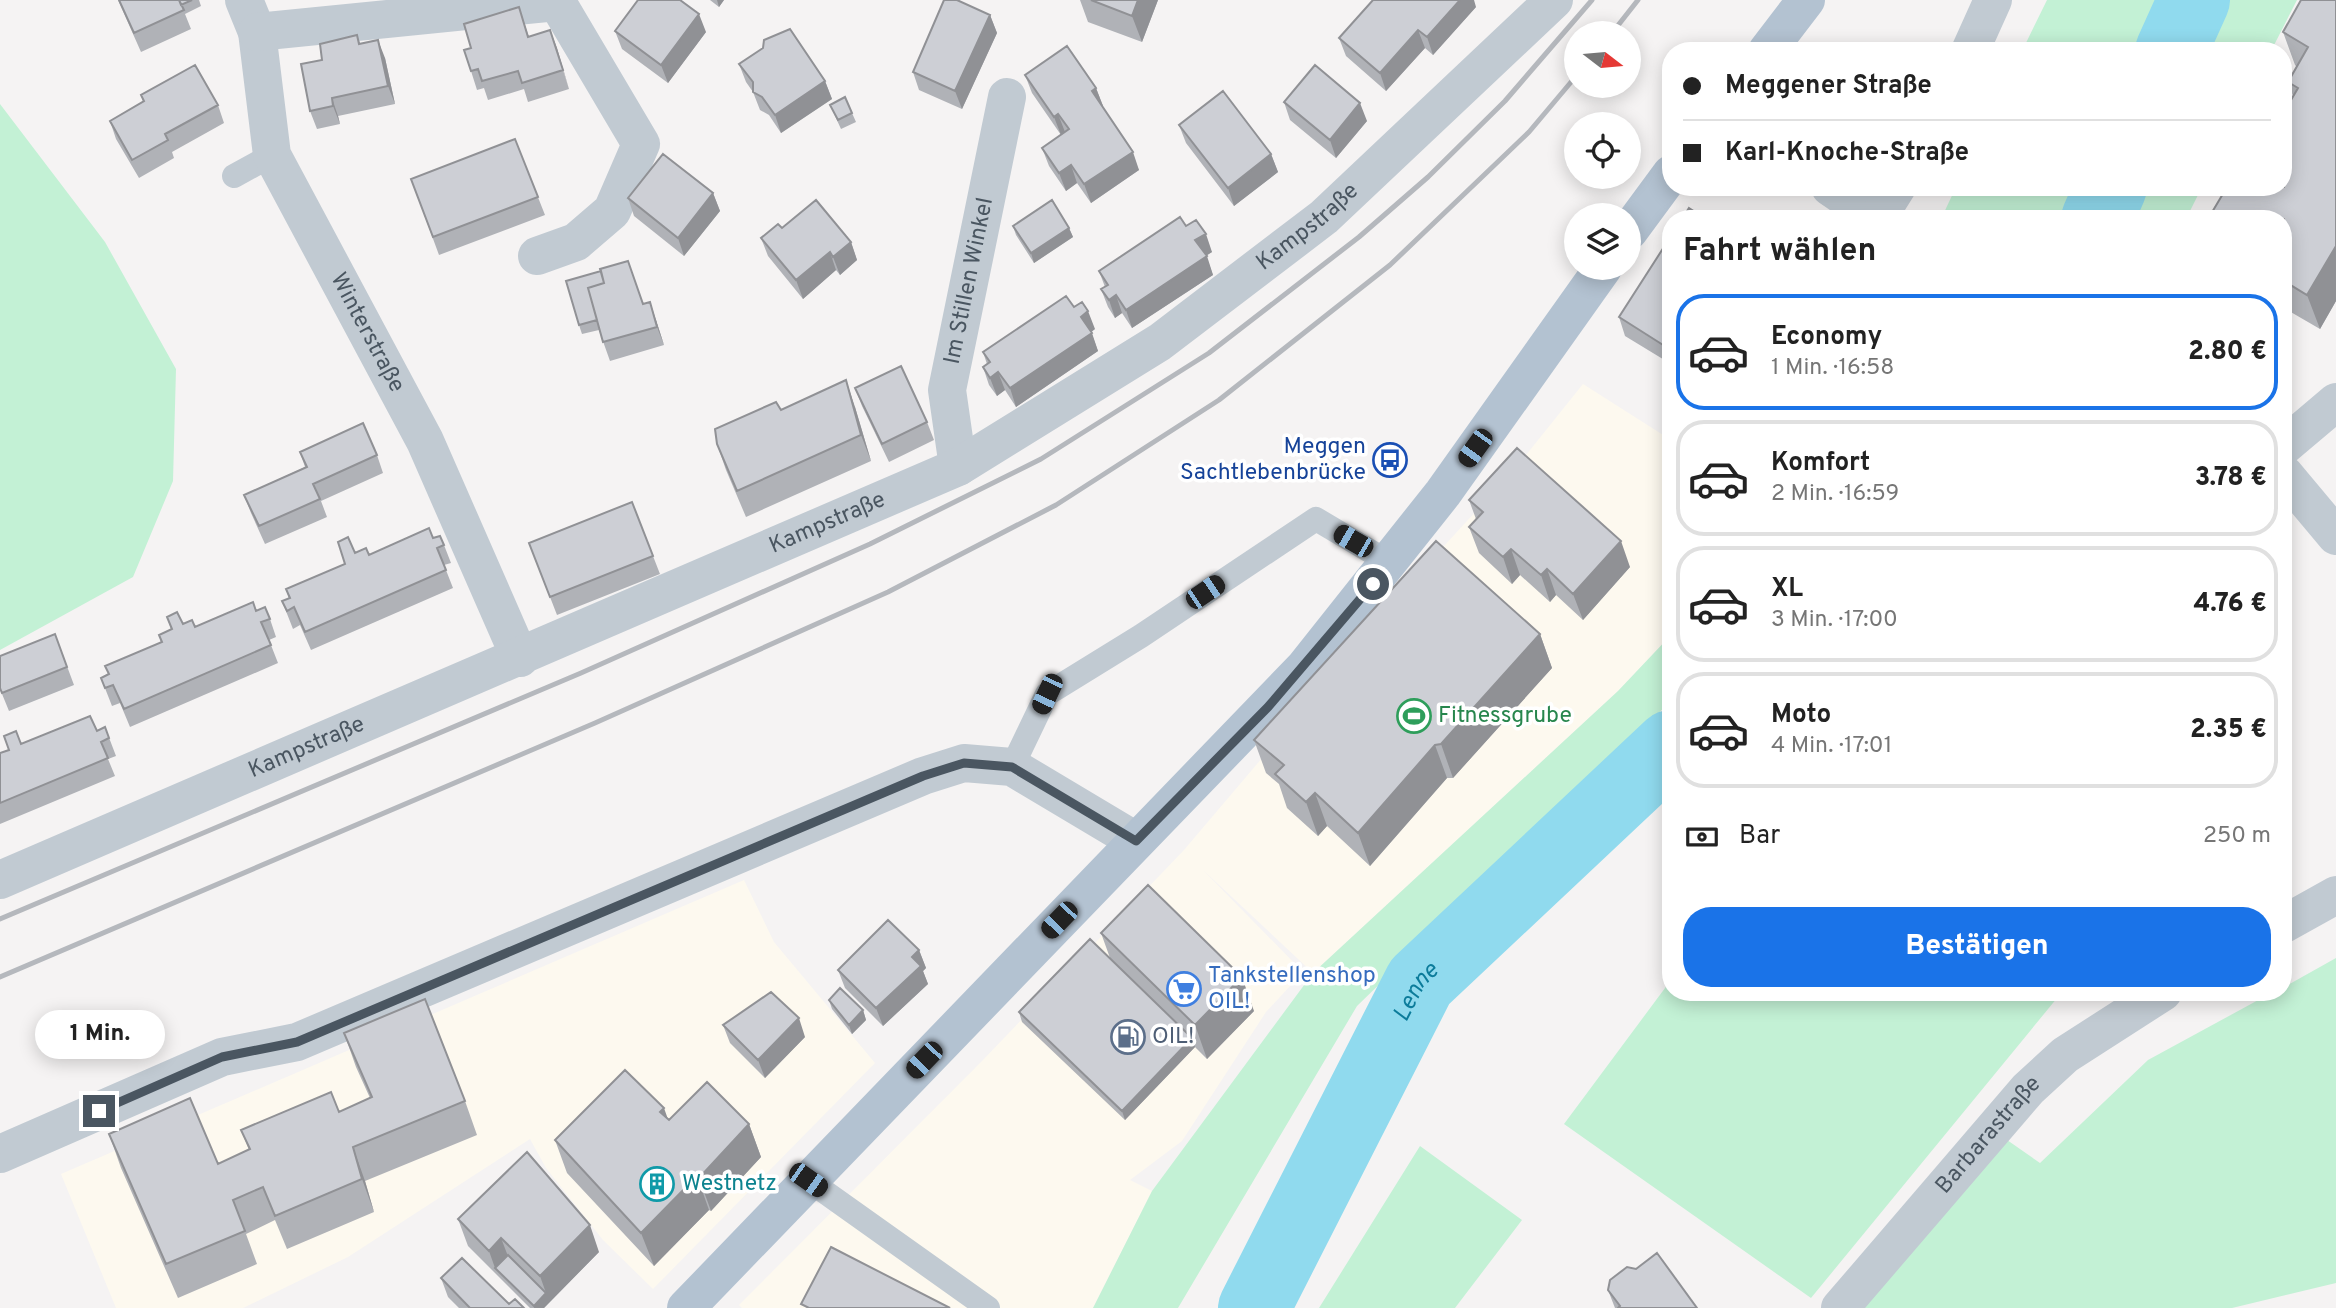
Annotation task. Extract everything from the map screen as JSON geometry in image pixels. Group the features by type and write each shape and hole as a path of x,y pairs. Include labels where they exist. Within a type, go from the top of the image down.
{"main road":[{"path":"1774,42 1805,0"},
{"path":"1641,215 1662,186"},
{"path":"686,1308 1268,707 1390,563 1594,280"}],"street":[{"name":"Kampstraße","path":"0,880 958,467 1160,342 1324,217 1554,0"},
{"path":"1974,42 1993,0"},
{"path":"251,16 558,1 641,144 612,211 576,242 537,256"},
{"name":"Winterstraße","path":"251,16 272,155 425,440 520,658"},
{"name":"Im Stillen Winkel","path":"958,467 947,390 1007,97"},
{"path":"1843,196 1864,210"},
{"path":"2292,439 2336,402"},
{"path":"2292,484 2336,536"},
{"path":"0,1154 222,1057 297,1042 923,776 964,763 1012,767 1136,841"},
{"path":"2292,920 2336,895"},
{"name":"Barbarastraße","path":"1840,1308 2028,1089 2065,1055 2149,1001"}],"lane":[{"path":"234,176 272,155"},
{"path":"1012,767 1047,694 1141,636 1316,519 1390,563"},
{"path":"808,1180 988,1308"}],"shaded area":[{"path":"1583,384 1662,434 1662,645 1618,691 1313,973 1203,870 1303,972 1266,1012 1182,1141 1130,1180 1152,1191 1093,1308 742,1308 739,1305 982,1061 1184,850 1420,572 1514,470"},
{"path":"744,880 774,942 875,1063 653,1289 603,1240 546,1168 530,1139 348,1257 243,1308 116,1308 61,1174"}],"green space":[{"path":"2047,0 2297,0 2276,42 2026,42"},
{"path":"0,104 105,242 176,369 173,481 133,577 0,650"},
{"path":"1952,196 2198,196 2190,210 1945,210"},
{"path":"1662,645 1662,710 1357,1006 1178,1308 1093,1308 1152,1191 1313,973 1618,691"},
{"path":"2336,958 2336,1283 2232,1308 1856,1308 1997,1133 2040,1163 2148,1060 2256,1001 2292,1001 2292,983"},
{"path":"1662,992 1662,1001 2055,1001 1811,1298 1564,1124"},
{"path":"1420,1146 1522,1220 1455,1308 1319,1308"}],"building":[{"path":"119,0 179,0 184,10 134,33"},
{"path":"179,0 192,0 181,5"},
{"path":"638,0 680,0 699,14 661,65 615,31"},
{"path":"944,0 957,0 990,15 955,91 913,72"},
{"path":"1091,0 1138,0 1132,16"},
{"path":"1373,0 1460,0 1427,37 1418,30 1380,73 1339,38"},
{"path":"2301,0 2336,0 2336,246 2307,295 2292,286 2292,210 2213,210 2222,196 2292,196 2292,98 2298,88 2292,84 2292,75 2308,47 2283,32"},
{"path":"519,7 528,37 550,30 563,70 522,83 518,71 482,81 478,69 471,71 464,50 471,48 464,24"},
{"path":"790,29 825,81 775,115 762,97 753,92 753,82 739,64 763,48 764,40"},
{"path":"357,35 359,44 378,40 388,86 332,98 333,106 310,111 301,64 322,60 320,44"},
{"path":"1067,46 1096,88 1092,91 1133,152 1084,184 1071,165 1059,173 1042,148 1069,129 1058,114 1054,117 1025,75"},
{"path":"195,65 218,105 165,134 168,140 132,160 110,121 144,101 141,95"},
{"path":"1315,65 1360,103 1330,140 1284,102"},
{"path":"1223,91 1271,154 1228,188 1179,125"},
{"path":"845,97 852,113 838,120 830,105"},
{"path":"515,139 538,197 433,237 411,179"},
{"path":"663,154 713,193 678,238 628,198"},
{"path":"816,200 851,242 833,257 830,252 796,280 761,238 778,224 782,228"},
{"path":"1052,200 1069,228 1031,253 1013,226"},
{"path":"1180,217 1186,226 1196,220 1206,234 1195,240 1207,256 1126,310 1116,295 1109,300 1101,289 1108,285 1099,271"},
{"path":"1662,250 1662,344 1619,317"},
{"path":"628,261 643,304 650,302 657,327 603,342 588,288 604,283 600,269"},
{"path":"601,271 604,283 588,288 597,320 579,325 566,281"},
{"path":"1066,296 1074,307 1082,302 1088,311 1081,317 1092,333 1010,388 998,372 990,378 983,367 990,362 983,352"},
{"path":"901,366 927,422 882,444 855,388"},
{"path":"846,380 861,435 737,491 717,444 715,429 776,402 781,410"},
{"path":"363,423 377,455 313,484 320,499 259,526 244,495 307,467 300,452"},
{"path":"1517,448 1621,541 1573,594 1547,569 1541,575 1511,549 1503,557 1469,527 1483,512 1469,500"},
{"path":"632,502 653,556 550,597 529,543"},
{"path":"429,528 433,538 440,536 444,545 437,548 446,570 305,632 294,607 287,611 282,601 290,598 286,589 345,564 338,542 348,537 355,553 366,548 369,555"},
{"name":"Fitnessgrube","path":"1436,541 1540,634 1441,744 1435,745 1358,833 1315,793 1306,802 1275,774 1284,765 1254,740"},
{"path":"253,602 256,611 265,607 270,619 261,622 271,645 124,709 113,685 105,688 101,678 109,674 105,666 162,642 159,635 172,629 167,617 177,612 183,624 192,620 195,627"},
{"path":"55,634 67,667 2,693 0,656"},
{"path":"90,716 97,731 105,727 109,738 101,742 108,758 0,803 0,753 9,750 4,736 16,731 21,744"},
{"path":"1148,885 1242,977 1195,1025 1101,933"},
{"path":"888,920 919,950 912,957 921,966 876,1008 838,970"},
{"path":"1090,939 1192,1038 1122,1111 1019,1012"},
{"path":"840,988 863,1010 849,1025 829,1000"},
{"path":"771,992 799,1018 758,1060 723,1025"},
{"path":"425,999 465,1101 353,1147 362,1179 275,1216 263,1187 233,1200 245,1231 166,1264 109,1134 190,1098 218,1164 250,1149 241,1130 331,1092 339,1112 372,1097 344,1033"},
{"name":"Westnetz","path":"625,1070 664,1108 660,1112 669,1120 707,1082 749,1124 699,1178 697,1176 641,1233 555,1140"},
{"path":"527,1152 590,1225 540,1276 501,1238 489,1251 458,1219"},
{"path":"831,1247 950,1308 809,1308 801,1304"},
{"path":"1657,1253 1697,1308 1618,1308 1620,1306 1608,1290 1610,1280 1627,1267 1636,1269"},
{"path":"508,1255 546,1293 534,1306 495,1268"},
{"path":"462,1258 509,1304 515,1299 524,1308 470,1308 441,1278"}],"waterway":[{"name":"Lenne","path":"2175,42 2194,0"},
{"name":"Lenne","path":"2101,210 2107,196"},
{"name":"Lenne","path":"1254,1308 1420,982 1662,754"}],"railway":[{"path":"0,919 581,673 870,544 1041,459 1209,353 1359,237 1428,177 1505,101 1592,0"},
{"path":"1621,21 1638,0"},
{"path":"0,977 595,723 888,592 1056,505 1219,400 1390,265 1529,132 1564,90"}],"place":[{"name":"Meggen Sachtlebenbrücke","path":"1390,460"},
{"name":"Fitnessgrube","path":"1414,716"},
{"name":"Tankstellenshop OIL!","path":"1184,989"},
{"name":"OIL!","path":"1128,1037"},
{"name":"Westnetz","path":"657,1184"}],"route":[{"path":"99,1111 222,1057 297,1042 923,776 964,763 1012,767 1136,841 1240,737 1304,668 1373,584"}]}
